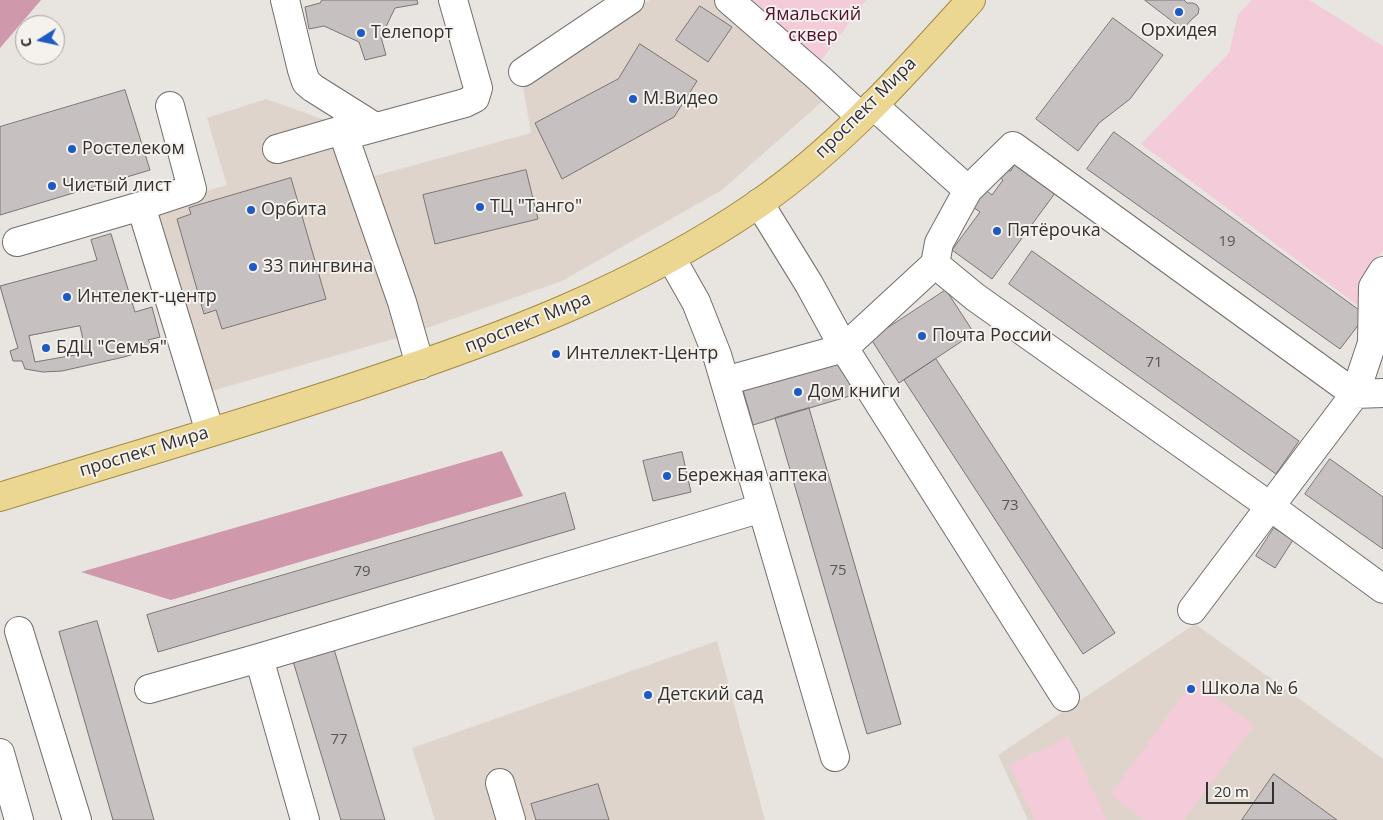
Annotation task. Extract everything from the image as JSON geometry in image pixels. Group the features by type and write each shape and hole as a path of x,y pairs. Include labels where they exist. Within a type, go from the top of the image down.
{"main road":[{"name":"проспект Мира","path":"0,497 301,404 420,365 524,327 594,297 671,258 759,204 810,163 867,111 971,0"}],"street":[{"path":"285,0 306,82 375,127"},
{"path":"344,136 465,103 475,98 478,88 453,0"},
{"path":"522,72 630,0"},
{"path":"729,0 820,78 867,111 968,190"},
{"path":"17,242 192,189 170,106"},
{"path":"278,149 342,130 402,302 420,365"},
{"path":"725,381 844,348 935,264 939,243 968,190 1012,146 1355,394 1383,393"},
{"path":"759,204 809,284 844,348 1065,697"},
{"path":"141,206 210,432"},
{"path":"671,258 696,302 717,355 835,757"},
{"path":"935,264 975,297 1271,506 1383,590"},
{"path":"1192,610 1355,394 1372,343 1373,287 1383,271"},
{"path":"149,689 762,508"},
{"path":"19,631 77,820"},
{"path":"259,658 305,820"},
{"path":"0,753 18,820"},
{"path":"500,782 511,820"}],"shaded area":[{"path":"0,0 41,0 28,15 15,15 15,30 0,48"},
{"path":"650,0 715,0 824,100 722,190 562,281 404,336 208,392 154,207 227,185 207,118 266,99 348,128 367,178 531,133 522,81"},
{"path":"502,451 523,496 171,600 81,572"},
{"name":"Школа № 6","path":"1195,624 1383,759 1383,820 1028,820 998,755"},
{"name":"Детский сад","path":"717,641 765,820 435,820 412,748"}],"green space":[{"name":"Ямальский сквер","path":"748,0 866,0 819,63"},
{"path":"1252,0 1309,0 1383,46 1383,250 1373,264 1360,307 1141,144 1229,53 1238,15"},
{"path":"1193,681 1254,725 1184,820 1144,820 1110,795"},
{"path":"1068,737 1107,820 1035,820 1009,765"}],"building":[{"name":"Телепорт","path":"322,0 417,0 418,4 395,8 381,37 386,55 365,60 359,42 324,26 309,29 305,7 320,3"},
{"name":"Орхидея","path":"1145,0 1184,0 1187,3 1197,5 1199,9 1198,14 1183,29"},
{"path":"700,6 732,27 708,62 676,40"},
{"path":"1113,18 1163,55 1130,99 1099,123 1078,151 1036,119"},
{"name":"М.Видео","path":"640,44 697,81 674,117 562,179 535,123 618,79"},
{"name":"Ростелеком","path":"125,90 150,170 0,215 0,127"},
{"path":"1114,132 1366,315 1340,349 1087,169"},
{"name":"Пятёрочка","path":"1018,160 1058,189 992,279 952,250 980,212 970,205 983,188 992,195 1003,180 996,174 1002,165 1010,171"},
{"name":"ТЦ \"Танго\"","path":"526,170 538,219 435,244 423,195"},
{"path":"291,178 326,299 222,329 216,310 204,314 177,219 191,214 189,208"},
{"name":"Интелект-центр","path":"111,234 135,312 152,307 160,337 148,340 153,348 124,357 62,371 43,372 25,369 22,361 13,361 10,351 18,348 0,286 97,260 91,240"},
{"path":"1032,251 1299,441 1276,474 1009,284"},
{"path":"946,290 974,333 899,383 871,339"},
{"path":"80,326 86,353 35,362 29,336"},
{"path":"936,359 1115,633 1083,654 904,380"},
{"name":"Дом книги","path":"843,360 853,395 753,425 743,390"},
{"path":"809,408 901,724 867,734 775,418"},
{"name":"Бережная аптека","path":"682,452 691,492 653,501 643,461"},
{"path":"1330,459 1383,497 1383,549 1305,494"},
{"path":"565,493 575,529 158,652 147,615"},
{"path":"1274,528 1293,540 1275,568 1256,556"},
{"path":"97,621 154,820 113,820 59,632"},
{"path":"334,649 385,820 341,820 293,661"},
{"path":"1274,774 1337,820 1242,820"},
{"path":"598,784 609,820 536,820 531,804"}],"place":[{"name":"Орхидея","path":"1179,12"},
{"name":"Телепорт","path":"361,33"},
{"name":"М.Видео","path":"633,99"},
{"name":"Ростелеком","path":"72,149"},
{"name":"Чистый лист","path":"52,186"},
{"name":"ТЦ \"Танго\"","path":"480,207"},
{"name":"Орбита","path":"251,210"},
{"name":"Пятёрочка","path":"997,231"},
{"name":"33 пингвина","path":"253,267"},
{"name":"Интелект-центр","path":"67,297"},
{"name":"Почта России","path":"922,336"},
{"name":"БДЦ \"Семья\"","path":"46,348"},
{"name":"Интеллект-Центр","path":"556,354"},
{"name":"Дом книги","path":"798,392"},
{"name":"Бережная аптека","path":"667,476"},
{"name":"Школа № 6","path":"1191,689"},
{"name":"Детский сад","path":"648,695"}]}
